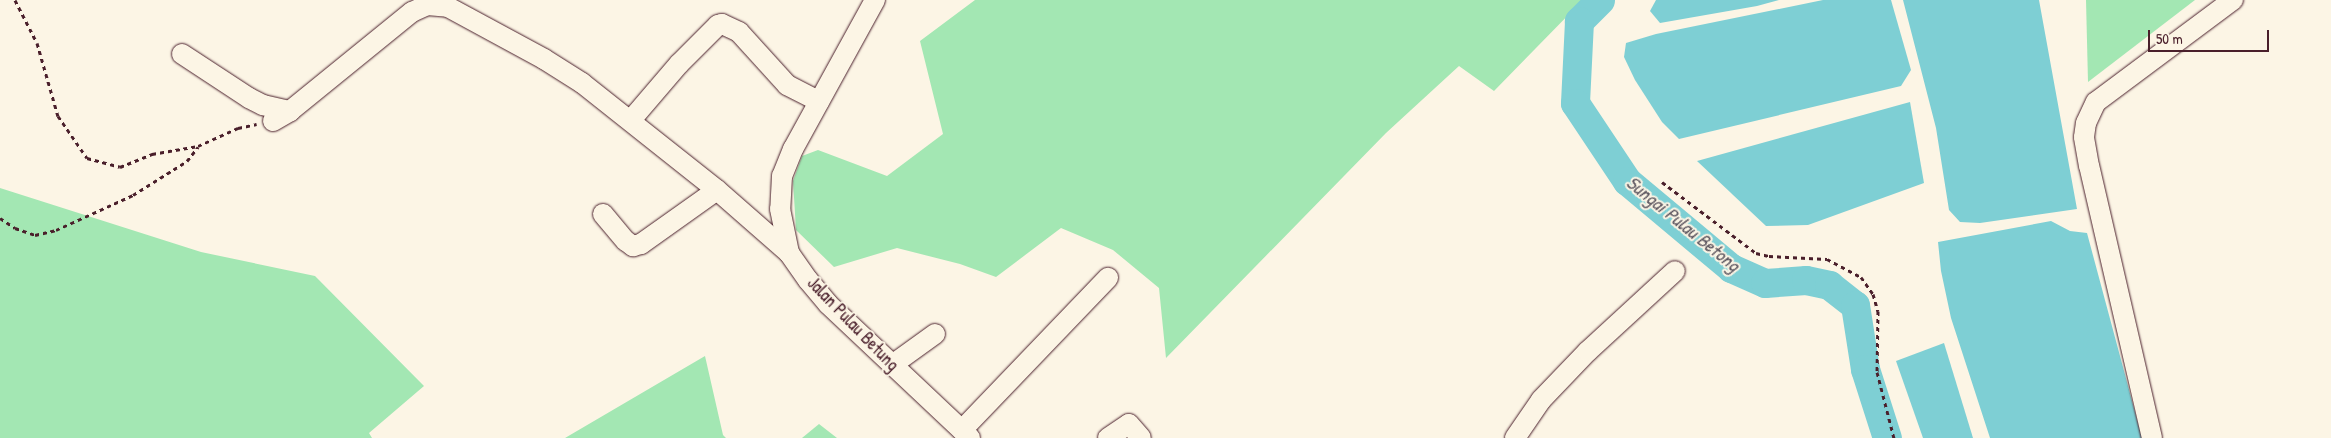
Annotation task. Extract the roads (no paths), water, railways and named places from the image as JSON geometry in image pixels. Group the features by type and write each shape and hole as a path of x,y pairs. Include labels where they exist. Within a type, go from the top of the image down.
{"street":[{"name":"Jalan Pulau Betung","path":"875,0 818,101 793,149 782,176 780,209 789,253 828,304 966,434"},
{"path":"2152,438 2089,166 2084,137 2086,123 2096,102 2233,0"},
{"path":"182,54 249,98 281,116 412,12 427,5 448,7 544,59 582,83 717,190 789,253"},
{"path":"631,120 679,64 718,24 739,32 787,85 818,101"},
{"path":"603,214 626,241 634,246 641,244 717,190"},
{"path":"1515,438 1541,400 1674,271"},
{"path":"966,434 1108,278"},
{"path":"892,365 936,334"},
{"path":"1108,438 1129,424 1140,438"}],"water":[{"path":"1656,0 1779,0 1757,6 1660,23 1650,11"},
{"path":"1823,0 1891,0 1911,70 1901,86 1679,139 1662,122 1635,80 1624,57 1626,43 1656,34"},
{"path":"1903,0 2039,0 2077,209 1980,223 1960,222 1949,210 1936,128"},
{"path":"1910,102 1924,183 1808,225 1766,226 1697,161"},
{"path":"2051,221 2070,231 2087,233 2142,438 1990,438 1951,318 1941,271 1938,242"},
{"path":"1944,343 1973,438 1923,438 1896,361"}],"waterway":[{"name":"Sungai Pulau Betong","path":"1600,0 1579,21 1575,103 1627,181 1731,268 1765,283 1806,280 1829,285 1855,305 1865,369 1887,438"}]}
